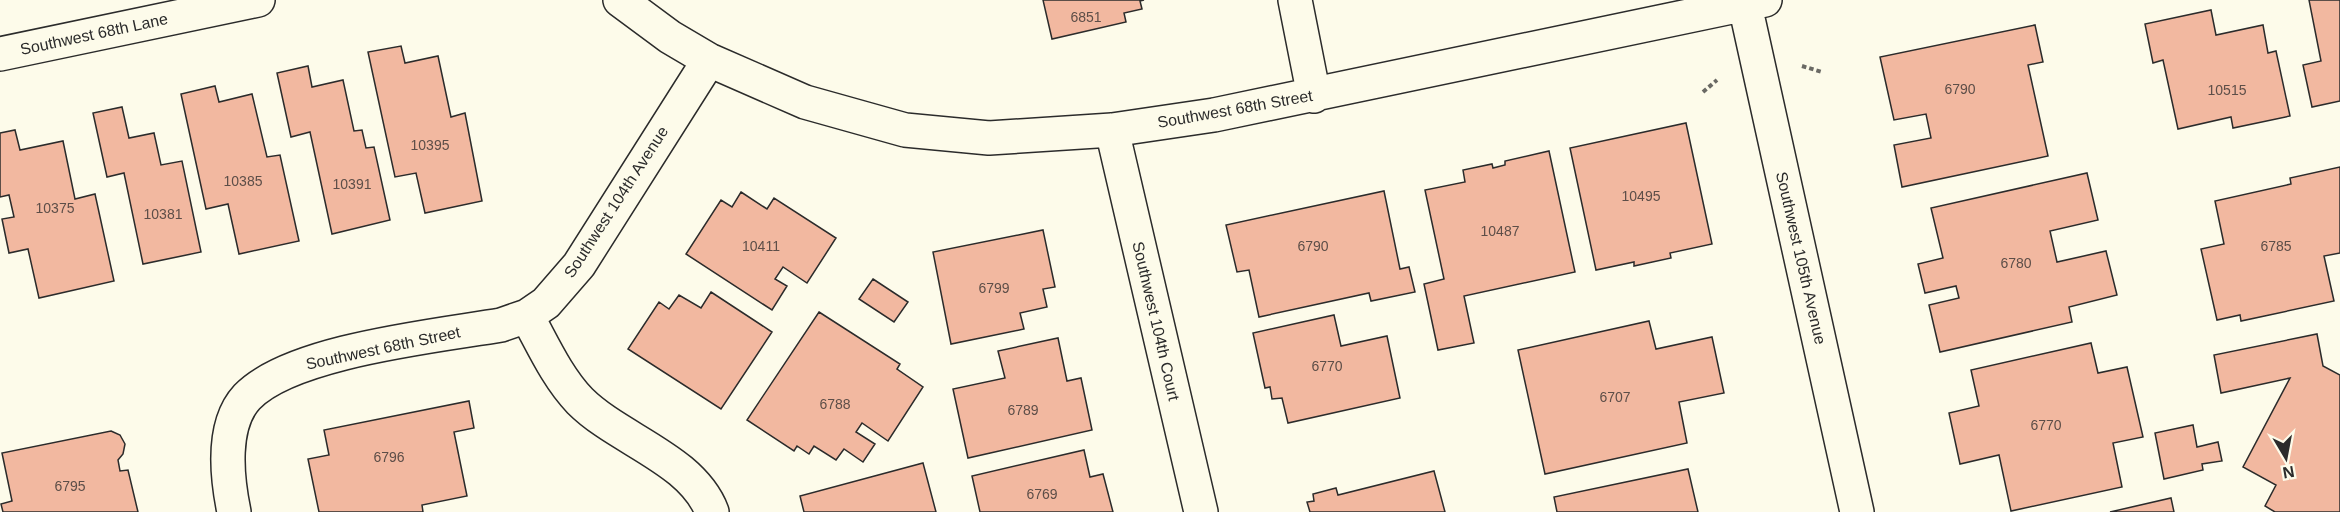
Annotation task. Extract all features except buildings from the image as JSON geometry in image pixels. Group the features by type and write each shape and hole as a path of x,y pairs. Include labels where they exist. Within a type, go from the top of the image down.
{"street":[{"name":"Southwest 68th Lane","path":"0,54 258,0"},
{"name":"Southwest 68th Street","path":"620,0 670,37 709,60 805,102 905,130 989,138 1057,136 1112,130 1314,96 1755,2"},
{"path":"1295,0 1314,96"},
{"name":"Southwest 105th Avenue","path":"1755,2 1857,512"},
{"name":"Southwest 104th Avenue","path":"527,316 546,303 579,265 709,60"},
{"name":"Southwest 104th Court","path":"1112,130 1201,512"},
{"name":"Southwest 68th Street","path":"234,512 228,473 230,441 236,416 247,398 272,377 304,363 501,324 527,316"},
{"path":"527,316 559,375 580,401 615,430 669,462 693,482 712,512"}],"path":[{"path":"1792,63 1822,72"},
{"path":"1703,92 1720,78"}]}
